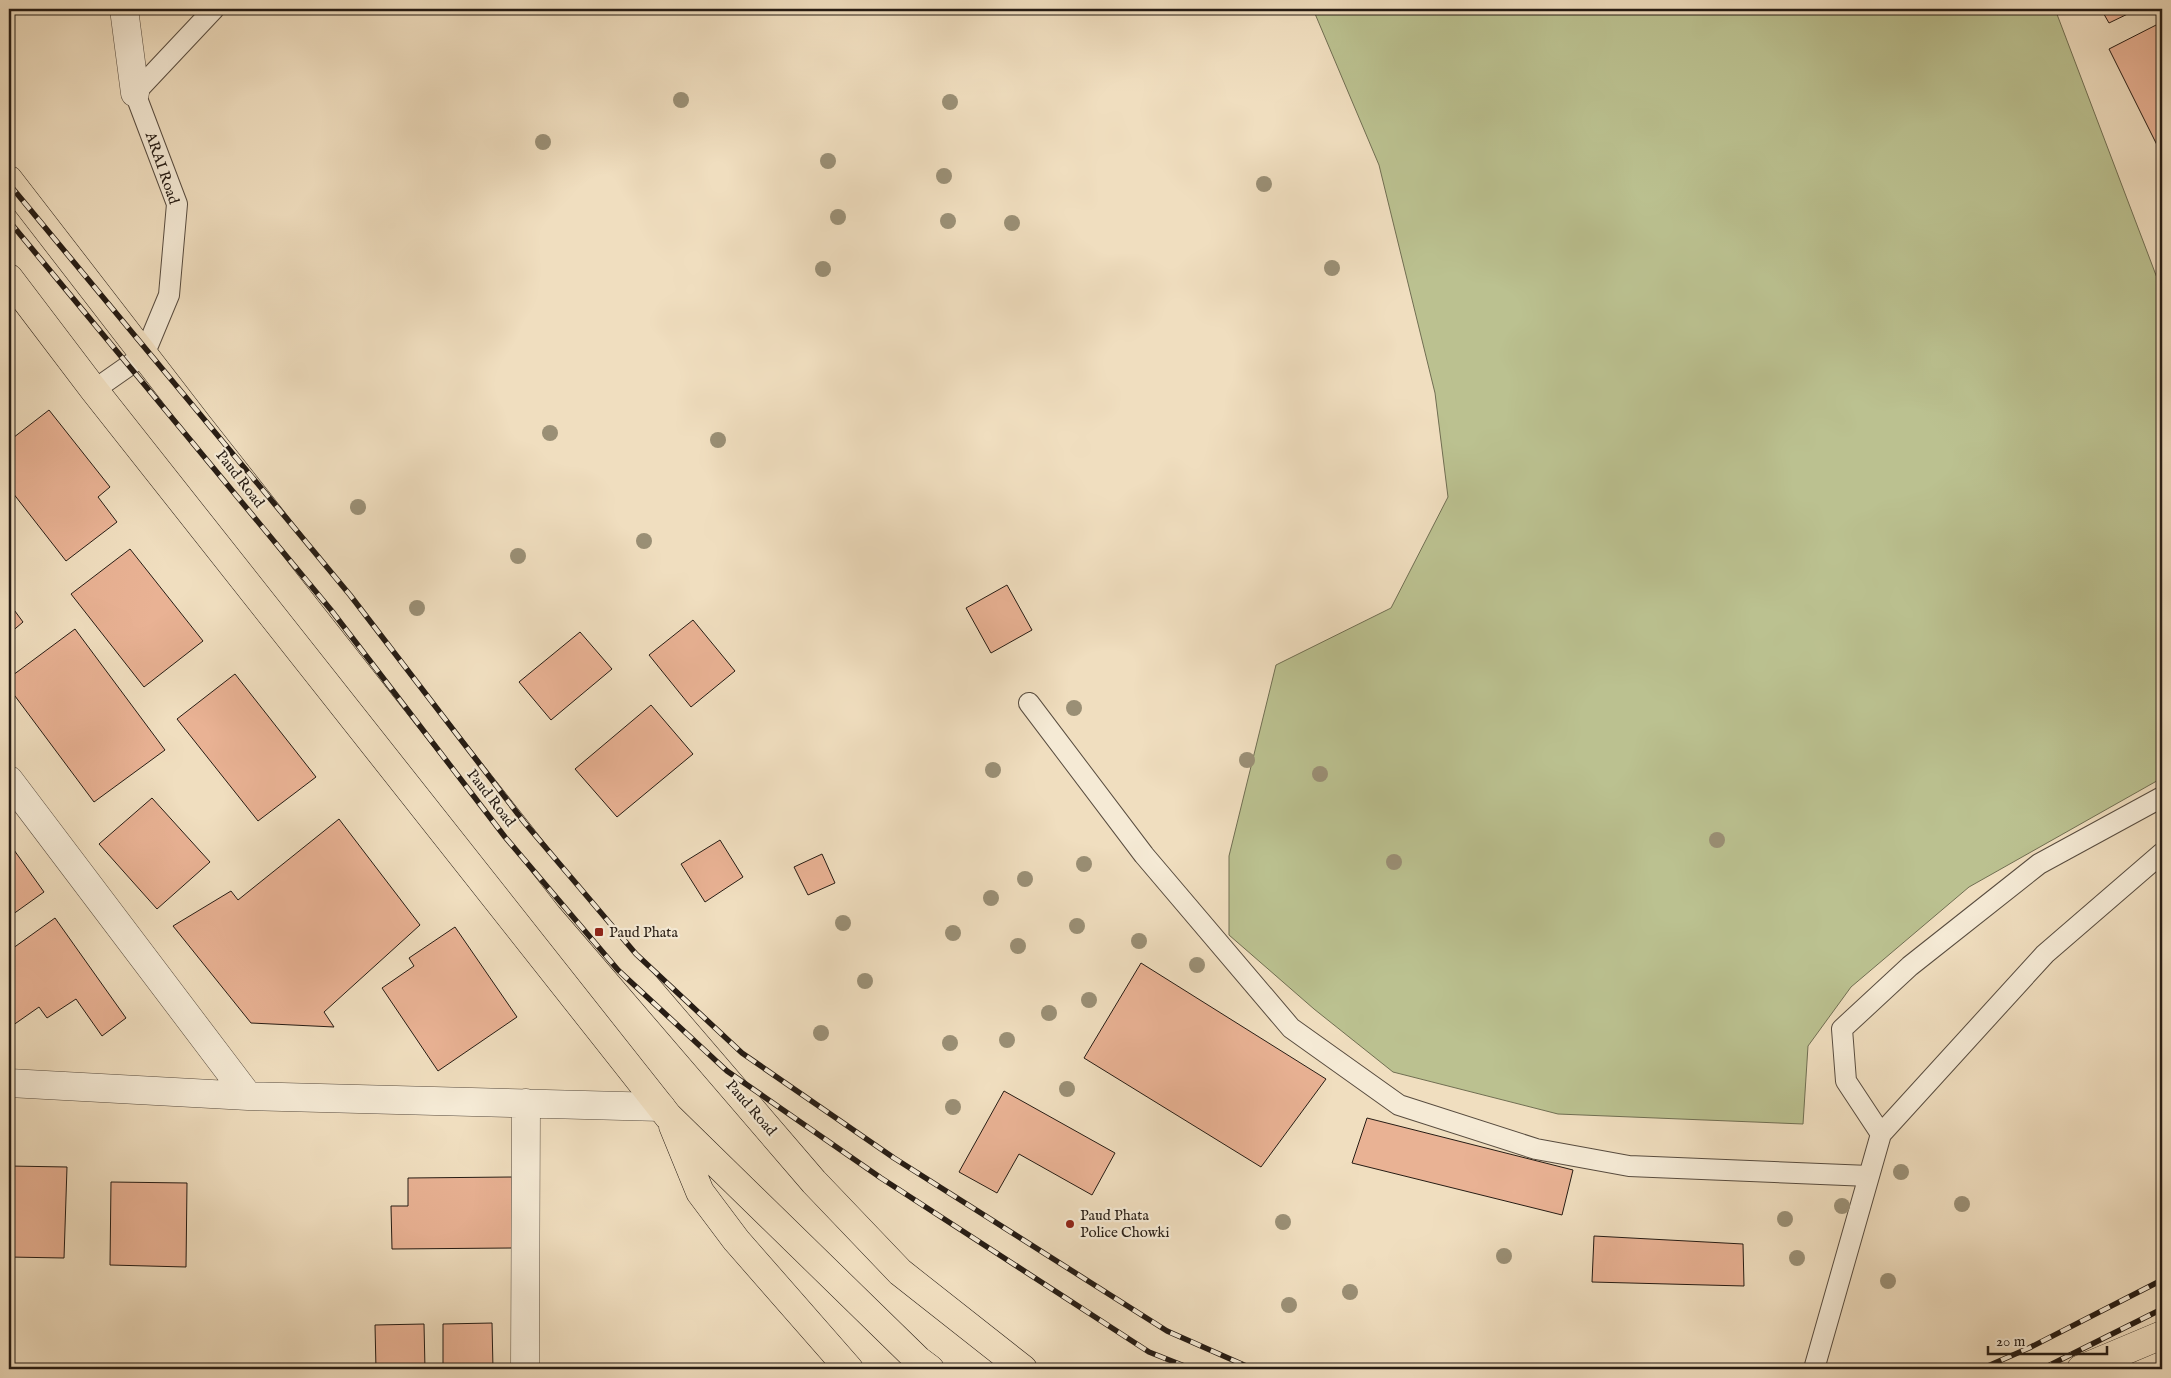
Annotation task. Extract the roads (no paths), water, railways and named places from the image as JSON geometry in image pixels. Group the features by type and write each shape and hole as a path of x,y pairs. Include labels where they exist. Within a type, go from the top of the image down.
{"main road":[{"name":"Paud Road","path":"9,180 570,898 808,1175 900,1272 1023,1369"},
{"path":"9,278 94,390 664,1111 760,1203 918,1360 930,1369"},
{"path":"664,1111 700,1192 736,1240 848,1369"},
{"path":"2081,1369 2162,1335"}],"street":[{"path":"124,9 135,93"},
{"path":"9,780 248,1096"},
{"path":"9,1083 248,1096 526,1103 664,1111"},
{"path":"525,1369 526,1103"}],"lane":[{"path":"135,93 214,9"},
{"name":"ARAI Road","path":"135,93 177,204 169,294 144,355"},
{"path":"94,390 144,355"},
{"path":"1029,703 1144,855 1291,1028 1399,1105 1536,1149 1629,1166 1869,1176"},
{"path":"1881,1134 1846,1081 1842,1030 1910,966 2039,864 2162,797"},
{"path":"1814,1369 1881,1134 2045,954 2162,853"}],"railway":[{"path":"9,184 350,595 524,822 636,954 742,1053 894,1158 1167,1331 1253,1369"},
{"path":"9,221 331,610 505,837 618,970 727,1071 881,1178 1149,1352 1192,1369"},
{"path":"1981,1369 2029,1348 2162,1280"},
{"path":"2042,1369 2162,1309"}],"place":[{"name":"Paud Phata","path":"599,932"},
{"name":"Paud Phata Police Chowki","path":"1070,1224"}]}
